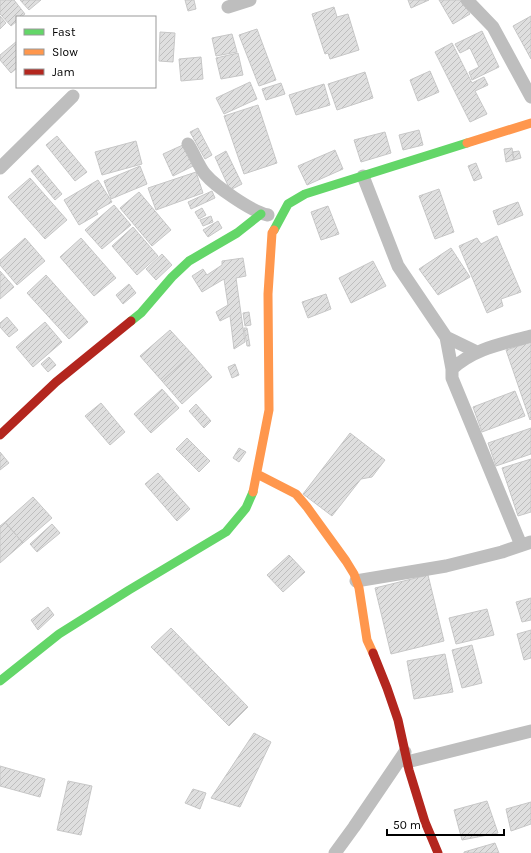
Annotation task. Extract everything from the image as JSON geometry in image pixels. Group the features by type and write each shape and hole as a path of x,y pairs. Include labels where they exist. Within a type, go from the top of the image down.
{"street":[{"path":"228,7 250,0"},
{"path":"467,0 493,27 531,97"},
{"path":"0,168 73,96"},
{"path":"0,679 59,634 128,590 226,532 246,508 253,494 269,410 268,294 272,233 279,217 288,204 305,194 531,124"},
{"path":"188,144 206,174 232,197 261,214 279,217"},
{"path":"356,581 446,566 502,552 526,544 452,378 452,369 446,337 398,266 363,176"},
{"path":"0,435 56,382 141,313 188,261 237,233 261,214"},
{"path":"452,369 459,363 484,349 531,336"},
{"path":"446,337 477,352"},
{"path":"257,474 296,494 307,507 354,574 358,588 367,640 387,688 398,720 406,757 424,822 438,853"},
{"path":"335,853 406,757 531,731"}],"building":[{"path":"0,0 14,0 25,14 22,16 16,16 16,22 11,26 0,14"},
{"path":"20,0 41,0 29,10"},
{"path":"185,0 194,0 196,9 188,11"},
{"path":"408,0 429,0 411,8"},
{"path":"439,0 462,0 470,14 453,24"},
{"path":"334,7 337,17 348,14 359,50 330,59 328,53 325,54 312,14"},
{"path":"0,16 6,23 0,29"},
{"path":"531,16 531,59 513,26"},
{"path":"257,29 276,80 259,86 239,35"},
{"path":"482,31 499,67 472,80 469,72 479,67 470,48 460,53 455,44"},
{"path":"160,32 175,33 173,62 159,61"},
{"path":"232,34 237,52 216,56 212,38"},
{"path":"16,42 16,69 11,73 0,60 0,55"},
{"path":"452,43 472,83 484,77 488,85 475,91 487,114 470,122 435,52"},
{"path":"238,53 243,75 221,79 216,58"},
{"path":"201,57 203,79 181,81 179,59"},
{"path":"430,71 439,92 418,101 410,80"},
{"path":"365,72 373,98 337,110 328,84"},
{"path":"250,82 257,99 224,114 216,98"},
{"path":"281,83 285,94 266,100 262,89"},
{"path":"324,84 330,105 296,115 289,95"},
{"path":"258,105 277,163 244,174 224,116"},
{"path":"198,128 212,155 205,159 190,132"},
{"path":"419,130 423,145 403,150 399,135"},
{"path":"385,132 391,153 361,162 354,140"},
{"path":"57,136 87,172 75,181 46,145"},
{"path":"136,141 142,164 102,175 95,152"},
{"path":"185,144 195,165 173,176 163,154"},
{"path":"512,148 514,160 506,162 504,149"},
{"path":"335,150 343,169 307,185 298,166"},
{"path":"226,151 242,184 230,190 215,157"},
{"path":"519,151 521,158 514,160 512,152"},
{"path":"476,163 482,178 474,181 468,166"},
{"path":"38,165 62,194 55,200 31,171"},
{"path":"140,166 147,184 111,199 104,181"},
{"path":"196,172 203,193 156,210 148,188"},
{"path":"30,178 67,220 45,239 8,197"},
{"path":"98,180 112,202 96,211 98,214 79,225 64,200"},
{"path":"439,189 454,232 435,239 419,196"},
{"path":"212,191 215,198 191,209 188,202"},
{"path":"139,192 171,230 152,246 120,208"},
{"path":"518,202 523,215 498,225 493,211"},
{"path":"114,205 131,225 102,249 85,230"},
{"path":"328,206 339,234 321,240 311,212"},
{"path":"202,208 206,215 199,219 195,212"},
{"path":"211,216 213,222 203,226 200,220"},
{"path":"218,221 222,228 208,237 203,230"},
{"path":"133,227 158,256 137,275 112,246"},
{"path":"497,236 521,292 501,299 503,306 487,313 459,246 477,238 481,244"},
{"path":"25,238 45,261 17,285 0,265 0,260"},
{"path":"81,238 116,278 94,296 60,257"},
{"path":"451,248 470,277 438,295 419,269"},
{"path":"162,254 172,265 156,280 146,269"},
{"path":"243,258 246,276 236,278 245,342 234,349 230,316 220,321 216,312 228,305 224,279 202,292 192,276 203,269 207,275 222,265 222,261"},
{"path":"373,261 386,286 351,303 339,278"},
{"path":"0,271 14,287 0,299"},
{"path":"46,275 88,322 69,339 27,293"},
{"path":"129,284 136,293 123,304 116,295"},
{"path":"326,294 331,309 308,318 302,302"},
{"path":"249,312 251,325 245,326 243,313"},
{"path":"7,317 18,330 9,337 0,327 0,323"},
{"path":"45,322 62,342 33,367 16,347"},
{"path":"244,328 247,328 250,346 247,346"},
{"path":"170,330 192,354 162,381 140,356"},
{"path":"531,342 531,419 530,420 506,350"},
{"path":"192,354 212,377 182,404 162,381"},
{"path":"49,357 56,365 48,372 41,364"},
{"path":"235,364 239,375 232,378 228,367"},
{"path":"162,389 179,408 151,433 134,414"},
{"path":"515,391 525,416 482,432 473,407"},
{"path":"101,403 125,432 110,445 85,416"},
{"path":"196,404 211,421 204,428 189,411"},
{"path":"531,428 531,454 496,466 488,443"},
{"path":"350,433 385,460 372,477 361,479 332,516 303,494"},
{"path":"187,438 210,461 199,472 176,449"},
{"path":"239,448 246,452 239,462 233,458"},
{"path":"0,452 9,463 0,470"},
{"path":"531,459 531,512 518,516 502,468"},
{"path":"158,473 190,509 177,521 145,484"},
{"path":"33,497 52,518 23,543 5,522"},
{"path":"5,522 23,543 0,563 0,526"},
{"path":"52,524 60,533 37,552 30,544"},
{"path":"289,555 305,572 283,592 267,575"},
{"path":"428,575 444,641 391,654 375,588"},
{"path":"531,598 531,620 522,622 516,602"},
{"path":"48,607 54,615 38,630 31,620"},
{"path":"487,609 494,635 456,644 449,618"},
{"path":"171,628 248,707 229,726 151,647"},
{"path":"531,630 531,658 524,660 517,634"},
{"path":"472,645 482,683 462,688 452,650"},
{"path":"445,654 453,692 414,699 407,661"},
{"path":"254,733 271,742 240,807 211,798"},
{"path":"0,766 45,779 40,797 0,786"},
{"path":"68,781 92,786 81,835 57,830"},
{"path":"193,789 206,793 200,809 185,803"},
{"path":"487,801 498,833 462,840 454,810"},
{"path":"531,802 531,824 511,831 506,809"},
{"path":"495,843 499,853 464,853 464,852"}],"traffic: fast":[{"path":"274,230 288,204 305,194 467,143"},
{"path":"131,321 141,313 172,277 189,261 237,233 261,214"},
{"path":"0,681 59,634 226,532 246,508 253,492"}],"traffic: slow":[{"path":"467,143 531,123"},
{"path":"253,492 269,410 268,294 272,233 274,230"},
{"path":"257,474 296,494 346,561 354,574 359,588 367,640 373,653"}],"traffic: jam":[{"path":"0,435 56,382 131,321"},
{"path":"373,653 398,720 409,770 425,822 438,853"}]}
